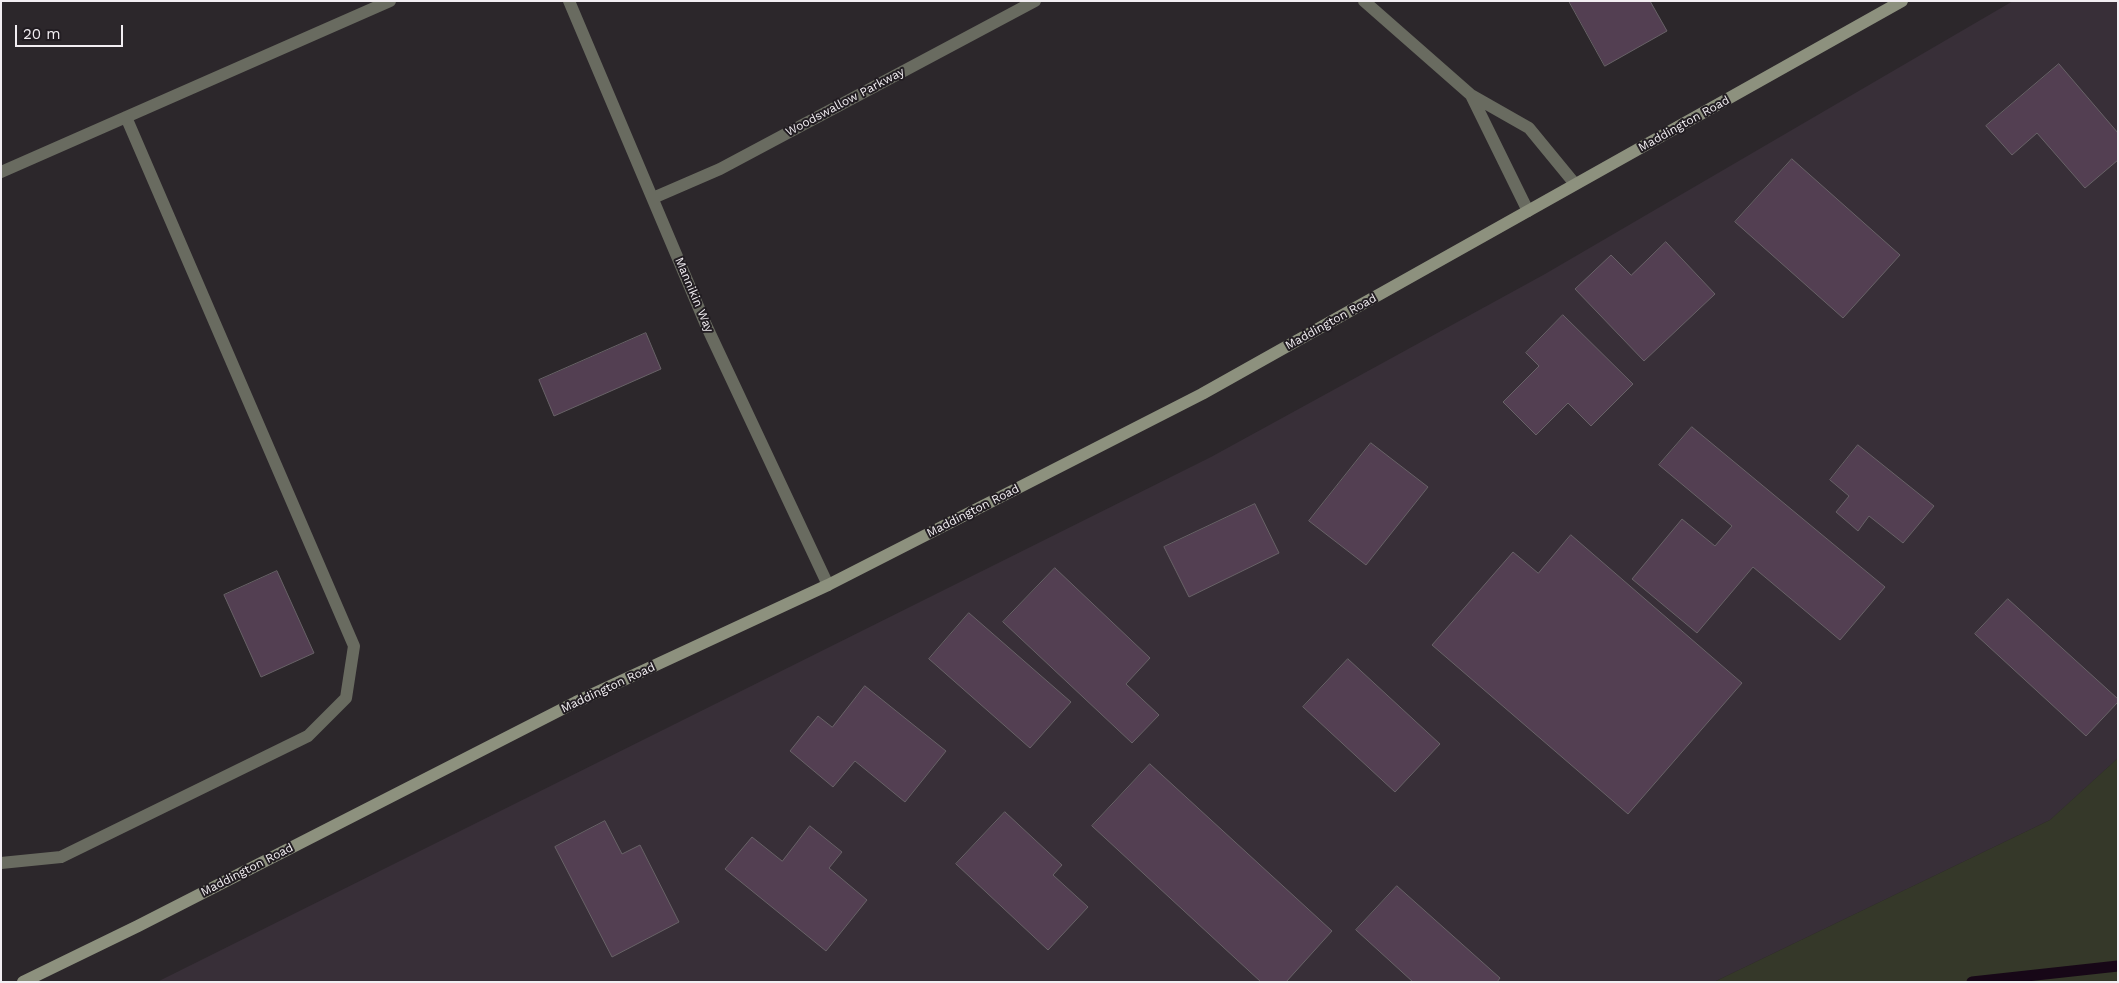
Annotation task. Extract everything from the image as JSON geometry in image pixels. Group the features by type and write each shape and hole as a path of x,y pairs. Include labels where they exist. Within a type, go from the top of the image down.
{"main road":[{"name":"Maddington Road","path":"23,982 138,926 576,702 828,585 1202,394 1902,1"}],"street":[{"path":"1,172 390,1"},
{"name":"Mannikin Way","path":"569,1 706,325 828,585"},
{"name":"Woodswallow Parkway","path":"653,198 720,169 1035,1"},
{"path":"1364,1 1471,95 1528,128 1575,184"},
{"path":"1471,95 1528,211"},
{"path":"1,864 61,857 308,736 346,698 354,646 126,117"}],"shaded area":[{"path":"2013,1 2118,1 2118,758 2050,820 1714,982 157,982 1211,457 1545,274"}],"green space":[{"path":"2118,758 2118,982 1714,982 2050,820"}],"building":[{"path":"1569,1 1650,1 1667,31 1605,66"},
{"path":"2059,64 2118,133 2118,160 2085,188 2037,133 2012,155 1986,126"},
{"path":"1792,159 1900,255 1843,318 1735,222"},
{"path":"1666,242 1715,294 1644,361 1575,289 1611,255 1631,275"},
{"path":"1563,315 1633,384 1591,426 1568,403 1536,435 1503,402 1539,366 1526,353"},
{"path":"646,333 661,369 554,416 539,380"},
{"path":"1692,427 1885,587 1840,640 1753,567 1697,633 1632,579 1682,519 1715,546 1732,526 1659,465"},
{"path":"1371,443 1428,487 1366,565 1309,521"},
{"path":"1858,445 1934,506 1903,543 1869,516 1858,531 1836,512 1849,496 1830,480"},
{"path":"1255,504 1279,553 1189,597 1164,547"},
{"path":"1571,535 1742,683 1628,814 1432,645 1513,552 1538,573"},
{"path":"1055,568 1150,658 1126,684 1159,715 1132,743 1003,622"},
{"path":"277,571 314,653 261,677 224,595"},
{"path":"2008,599 2118,699 2118,702 2086,736 1975,634"},
{"path":"969,613 1071,702 1030,748 929,659"},
{"path":"1348,659 1440,744 1395,792 1303,707"},
{"path":"865,686 946,751 905,802 855,761 833,787 790,751 818,716 832,727"},
{"path":"1150,764 1332,931 1286,982 1261,982 1092,826"},
{"path":"1005,812 1062,865 1053,875 1088,907 1048,950 956,864"},
{"path":"605,821 622,854 640,845 679,922 612,957 555,847"},
{"path":"810,826 842,852 829,868 867,900 826,951 725,869 752,837 782,861"},
{"path":"1397,886 1500,978 1497,982 1413,982 1356,930"}],"waterway":[{"path":"1972,982 2118,966"}]}
